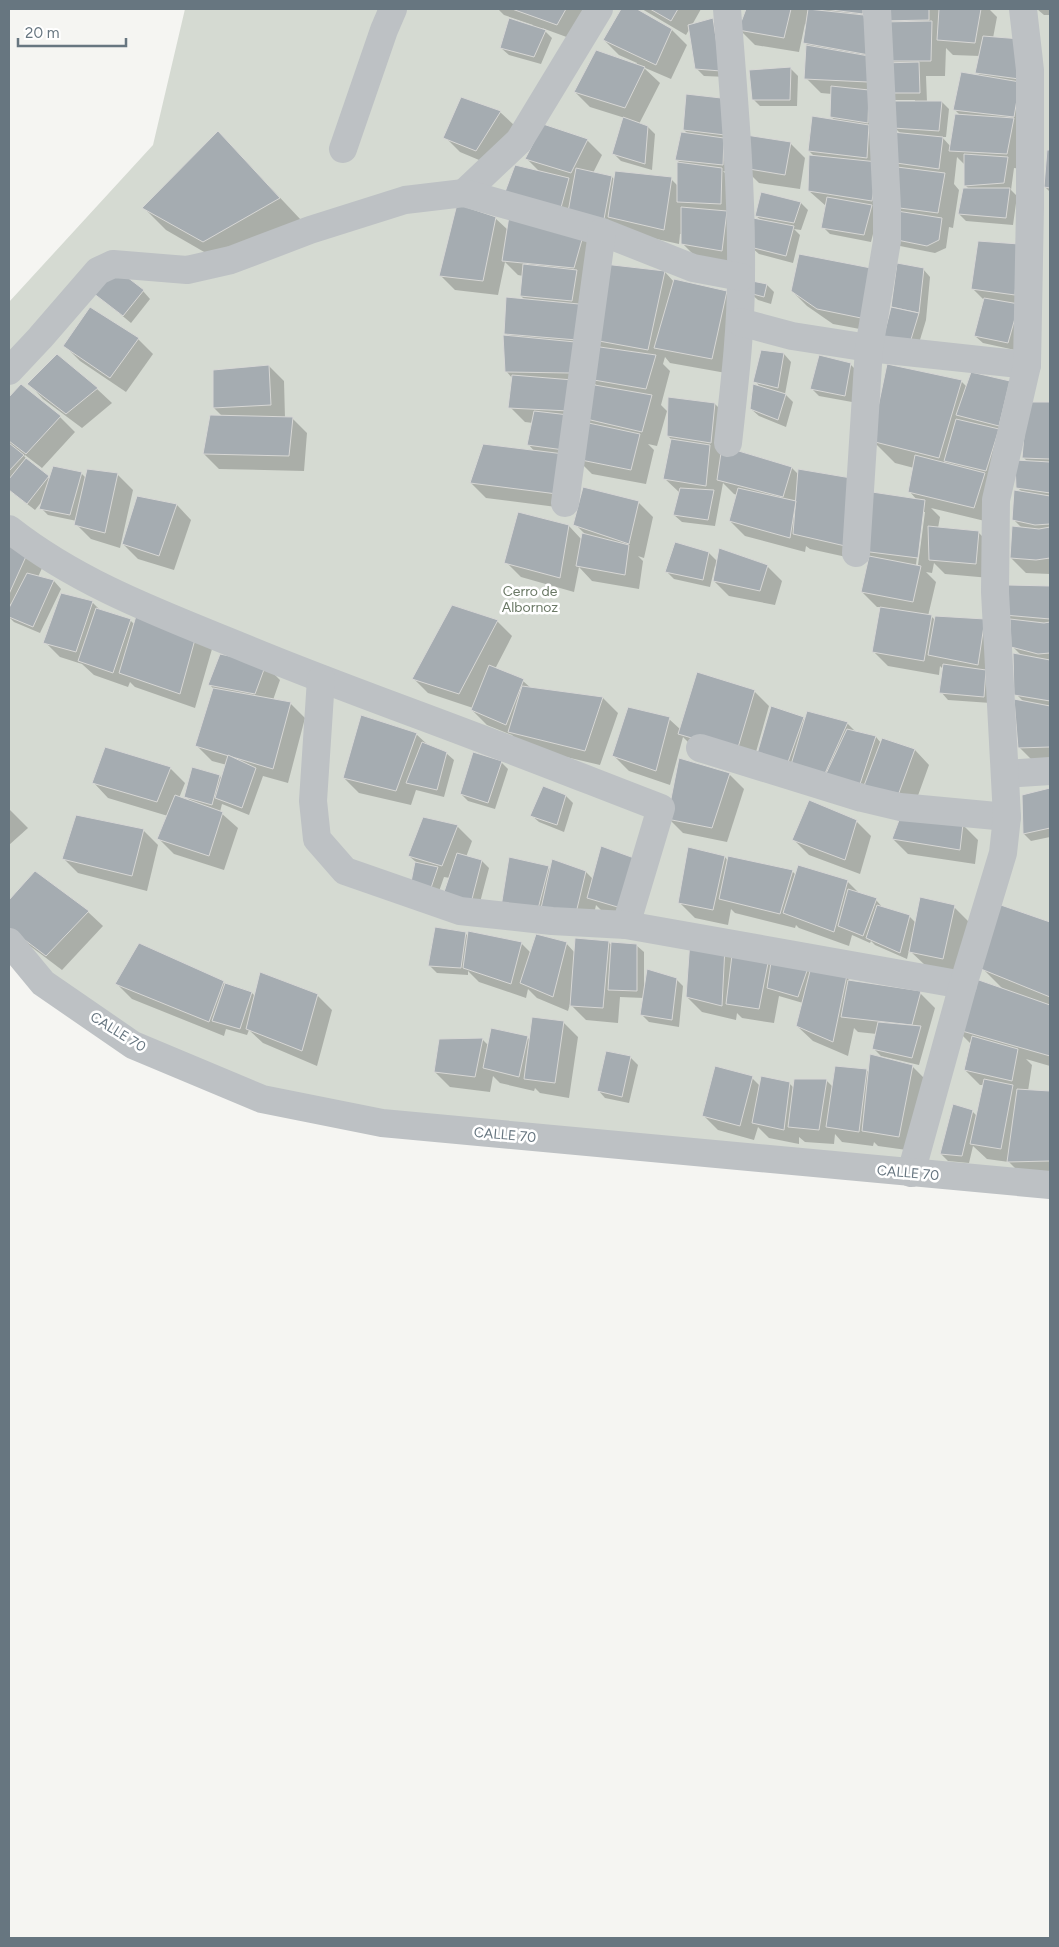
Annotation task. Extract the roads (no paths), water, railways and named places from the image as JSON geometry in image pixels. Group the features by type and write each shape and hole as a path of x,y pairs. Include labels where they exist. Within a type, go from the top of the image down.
{"street":[{"path":"343,150 384,30 394,9"},
{"path":"464,193 519,141 599,9"},
{"path":"727,9 738,134 741,276 740,322 728,443"},
{"path":"856,553 869,348 887,241 877,9"},
{"path":"911,1174 963,985 1003,853 1007,817 994,592 996,500 1027,365 1039,268 1030,207 1030,70 1023,9"},
{"path":"9,371 98,270 113,264 187,270 232,260 310,230 404,200 464,193 602,232 693,268 741,276"},
{"path":"565,503 602,232"},
{"path":"740,322 792,336 869,348 1027,365"},
{"path":"9,528 32,547 130,602 321,680 504,747 661,808 626,925"},
{"path":"321,680 313,801 317,839 345,871 460,911 552,921 626,925 963,985"},
{"path":"700,748 862,798 900,807 1007,817"},
{"path":"1005,774 1050,771"},
{"name":"CALLE 70","path":"9,942 43,983 133,1045 262,1099 382,1123 911,1174 1050,1185"}],"park label":[{"name":"Cerro de Albornoz","path":"530,600"}]}
